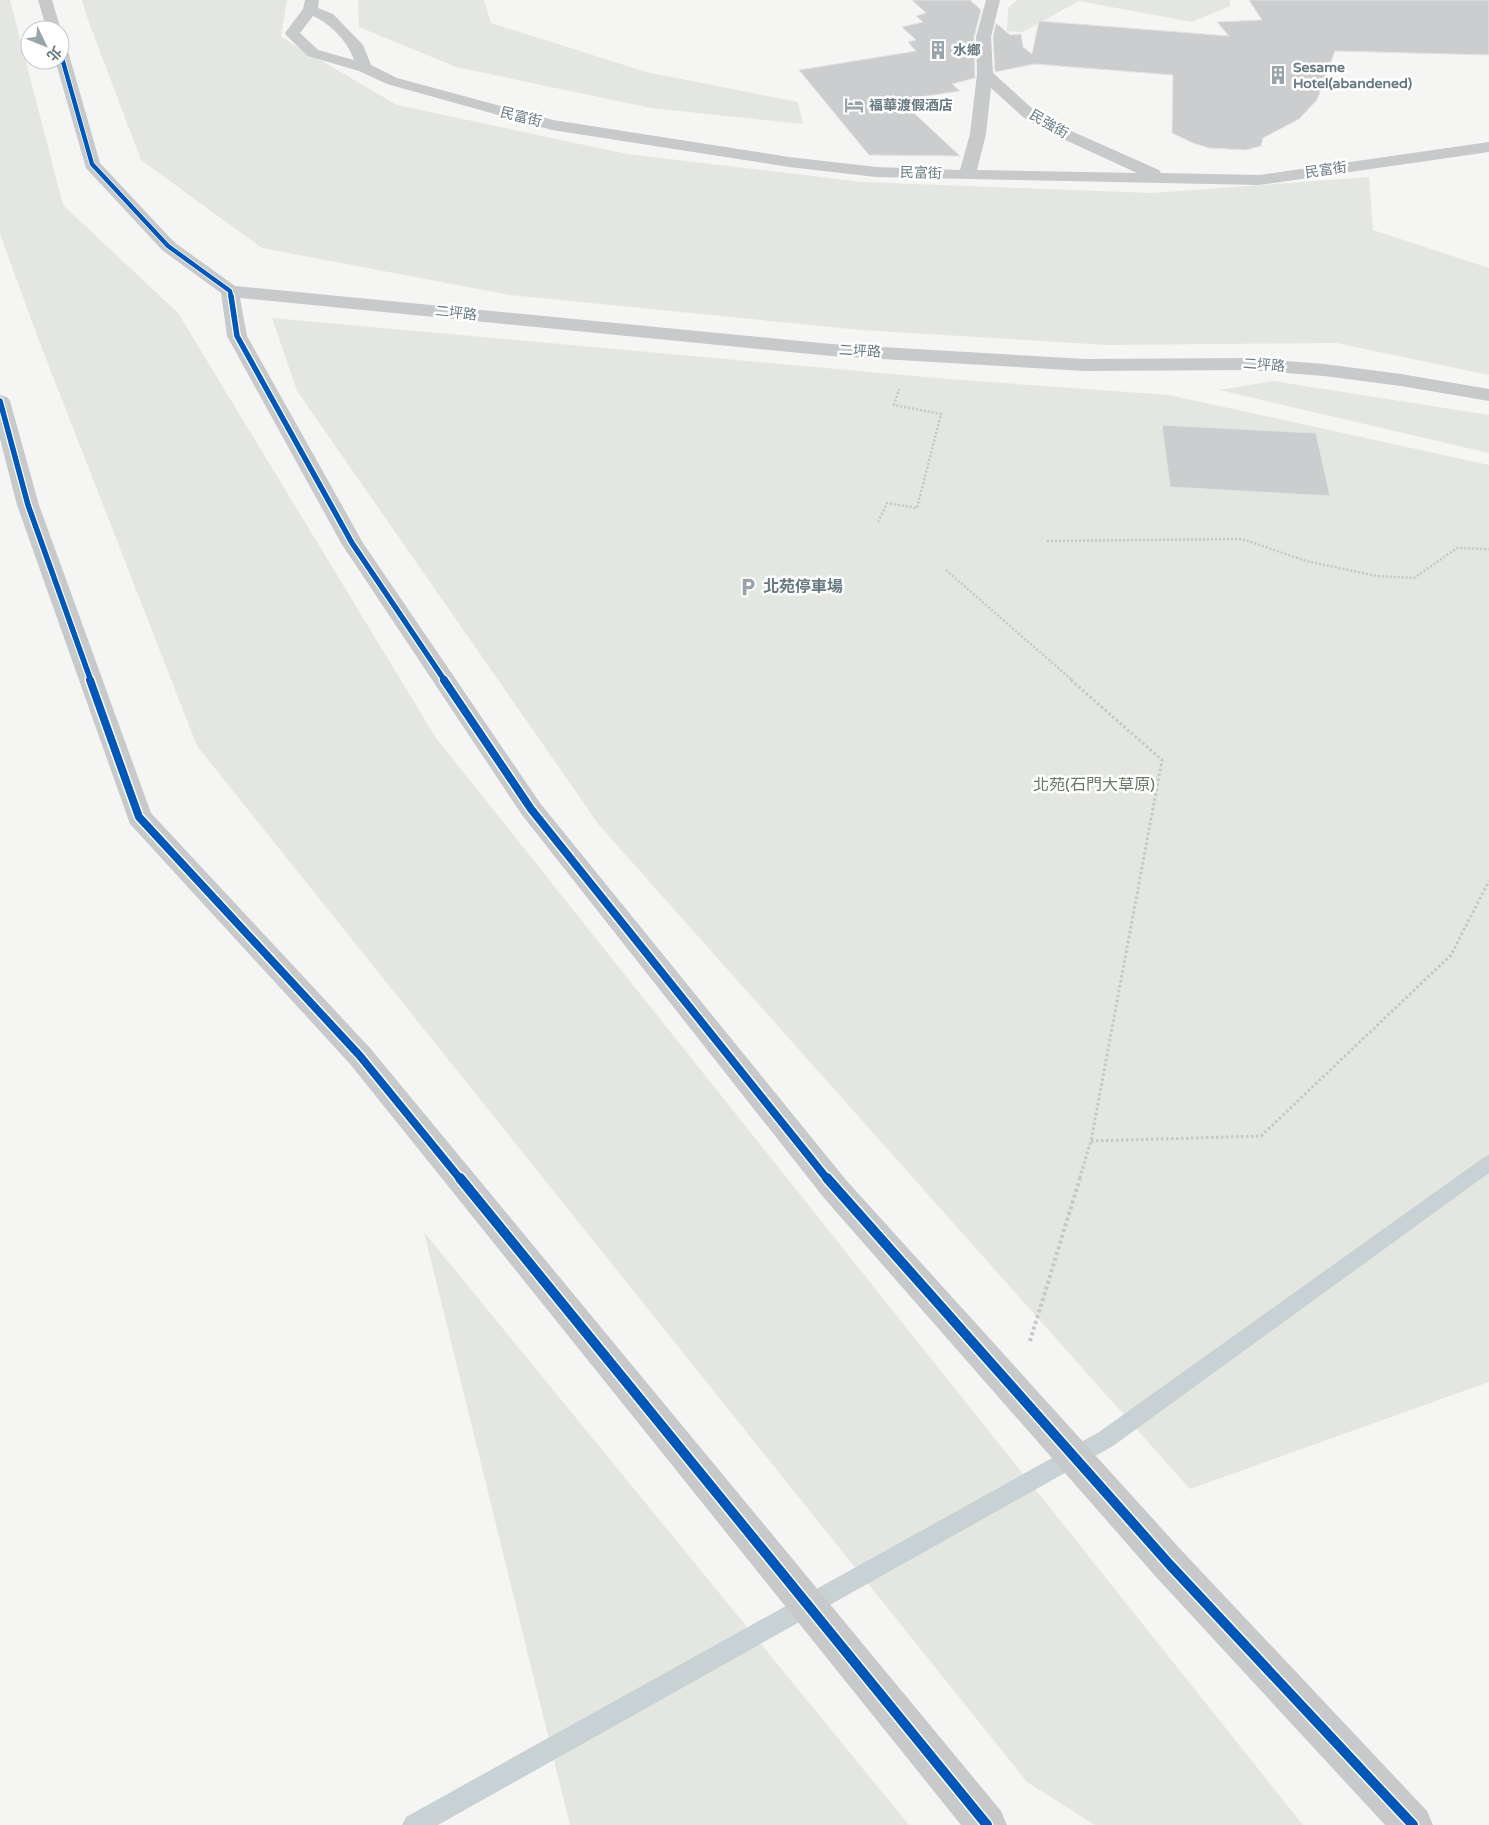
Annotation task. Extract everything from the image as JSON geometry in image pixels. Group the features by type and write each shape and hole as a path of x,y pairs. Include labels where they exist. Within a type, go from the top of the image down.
{"street":[{"path":"45,0 51,20"},
{"path":"967,175 978,134 985,74 982,52 983,28 993,0"},
{"name":"民富街","path":"364,68 358,48 328,17 311,5 292,33 313,53 364,68 392,81 552,125 789,162 876,172 1259,180 1489,147"},
{"path":"65,70 92,164 122,199 168,246 230,291 237,336 352,543 530,809 835,1189 1170,1565 1413,1825"},
{"name":"民強街","path":"985,74 1029,114 1054,129 1163,179"},
{"name":"二坪路","path":"230,291 831,350 1085,365 1246,364 1324,370 1401,380 1489,395"},
{"path":"0,400 28,505 139,817 360,1056 987,1825"}],"path":[{"path":"878,522 887,503 917,508 942,414 894,405 900,388"},
{"path":"1047,542 1242,539 1306,561 1377,576 1414,578 1457,548 1489,548"},
{"path":"946,570 1162,760 1091,1141 1014,1390"},
{"path":"1091,1141 1261,1136 1451,955 1489,882"}],"green space":[{"path":"0,0 10,0 20,39 20,70 28,70 63,205 178,313 436,738 1303,1825 1095,1825 1027,1782 197,746 38,338 0,234"},
{"path":"82,0 287,0 281,37 397,105 627,154 863,182 1152,193 1369,177 1373,230 1489,268 1489,375 1336,343 1107,345 861,330 510,295 262,248 141,160"},
{"path":"358,0 484,0 491,23 646,72 798,102 803,124 651,108 456,67 359,27"},
{"path":"1017,0 1230,0 1230,6 1192,22 1079,1 1023,32 1007,31 1008,8"},
{"name":"北苑(石門大草原)","path":"272,318 948,379 1169,395 1489,465 1489,1382 1190,1489 599,825 297,391"},
{"path":"1273,381 1489,415 1489,453 1219,390"},
{"path":"424,1232 909,1825 570,1825"}],"building":[{"path":"912,0 970,0 981,10 974,37 975,78 952,84 960,91 900,100 960,156 869,155 799,70 916,51 908,42 916,40 902,27 923,22 916,16 926,13"},
{"name":"Sesame Hotel(abandened)","path":"1249,0 1489,0 1489,55 1335,51 1317,100 1299,119 1263,138 1261,146 1246,150 1209,148 1172,133 1173,75 1034,64 995,72 993,37 996,23 1010,35 1021,34 1023,47 1032,54 1039,21 1229,36 1217,22 1262,20"},
{"path":"1162,425 1316,433 1330,496 1170,487"}],"waterway":[{"path":"414,1825 1106,1439 1489,1163"}],"cycle path":[{"path":"65,70 92,164 168,246 230,291 237,336 352,543 531,809 835,1189 1170,1565 1413,1825"},
{"path":"0,401 28,505 139,817 360,1056 987,1825"}],"place":[{"name":"水鄉","path":"938,50"},
{"name":"Sesame Hotel(abandened)","path":"1278,75"},
{"name":"福華渡假酒店","path":"854,105"},
{"name":"北苑停車場","path":"748,587"}]}
